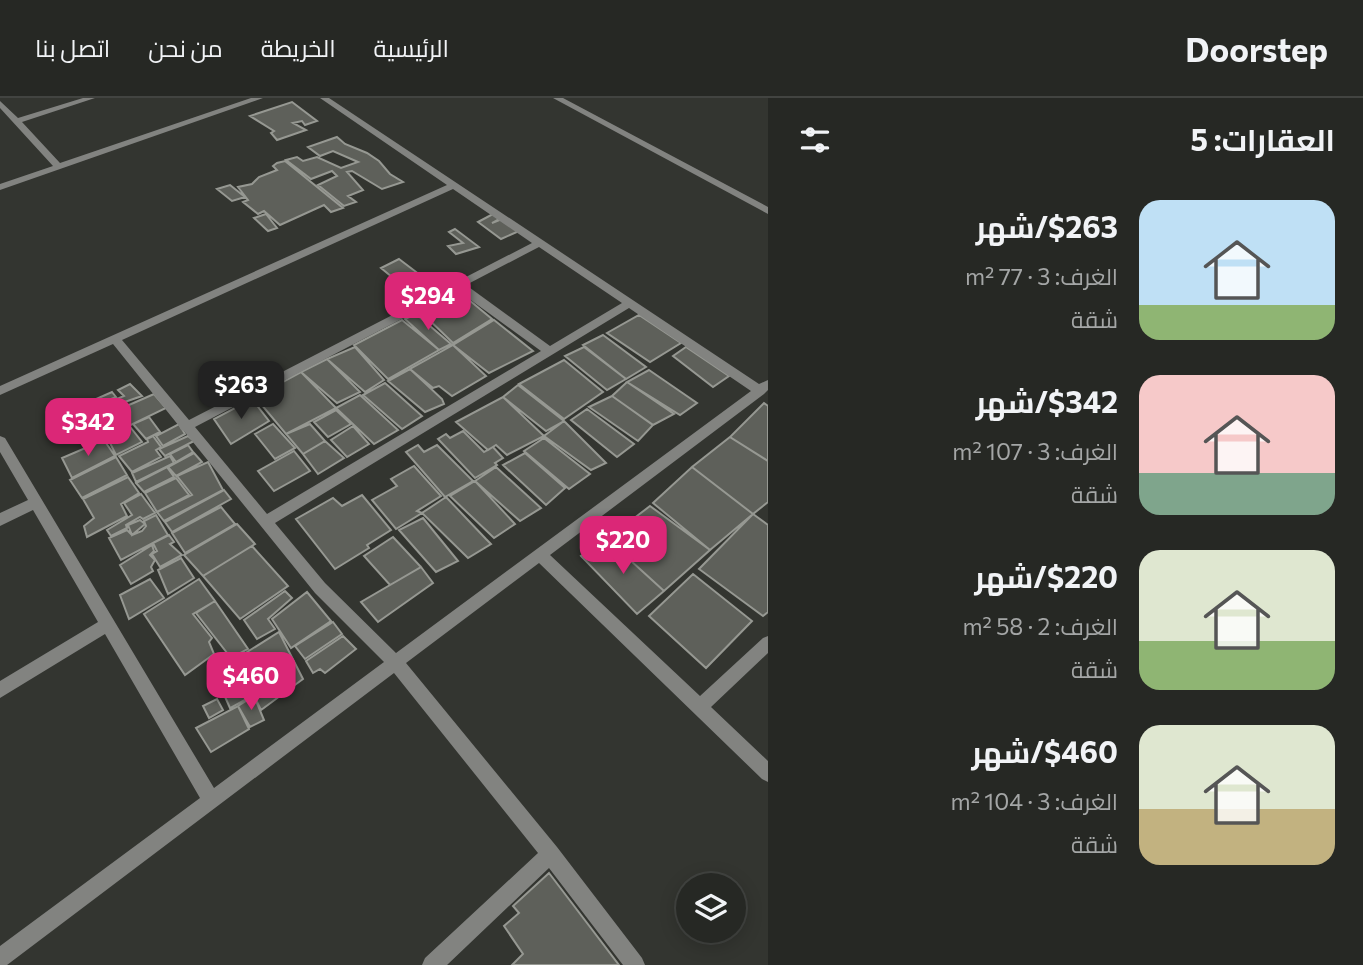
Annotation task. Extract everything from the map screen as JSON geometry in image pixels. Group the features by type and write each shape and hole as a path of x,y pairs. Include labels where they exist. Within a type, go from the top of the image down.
{"street":[{"path":"17,121 91,98"},
{"path":"0,187 259,98"},
{"path":"0,958 764,387 630,303 324,98"},
{"path":"557,98 768,211"},
{"path":"0,103 59,167"},
{"path":"0,391 454,185"},
{"path":"185,427 539,243"},
{"path":"458,285 550,352"},
{"path":"266,522 630,303"},
{"path":"115,339 320,588 396,663 550,854 635,965"},
{"path":"0,441 211,800"},
{"path":"0,520 36,502"},
{"path":"541,555 768,773"},
{"path":"0,690 108,624"},
{"path":"700,707 768,643"},
{"path":"432,965 550,854"}],"building":[{"path":"292,102 317,121 305,125 302,121 293,123 306,130 277,140 271,133 274,131 250,116"},
{"path":"337,137 345,144 379,161 390,174 403,182 382,189 352,171 347,172 363,190 348,196 356,202 344,206 318,185 337,176 332,171 311,179 286,160 297,157 303,161 317,157 341,168 358,162 333,151 320,156 308,147"},
{"path":"285,161 343,208 331,212 324,205 280,225 264,211 258,214 243,202 248,200 238,187 252,184 259,177 277,170 273,166 277,163"},
{"path":"230,185 245,197 232,201 217,189"},
{"path":"266,214 277,228 268,231 254,218"},
{"path":"493,214 499,219 492,223 502,219 519,231 501,239 478,222"},
{"path":"455,229 479,247 456,254 448,246 463,243 449,232"},
{"path":"399,259 428,281 409,291 381,268"},
{"path":"463,295 492,319 453,343 421,312"},
{"path":"416,314 451,344 439,350 405,319"},
{"path":"639,315 681,343 650,362 607,333"},
{"path":"402,320 439,350 388,379 354,345"},
{"path":"494,320 533,351 489,373 453,345"},
{"path":"603,335 646,367 626,379 583,345"},
{"path":"453,345 486,376 452,396 439,386 433,388 410,369"},
{"path":"355,347 384,380 365,392 327,359"},
{"path":"584,347 626,379 607,390 565,356"},
{"path":"686,347 729,376 713,387 673,356"},
{"path":"327,359 360,392 337,403 301,372"},
{"path":"564,360 603,392 564,419 519,384"},
{"path":"410,369 444,404 425,412 388,381"},
{"path":"649,370 697,403 680,415 627,382"},
{"path":"301,372 336,408 286,434 255,397"},
{"path":"627,382 674,414 653,425 612,396"},
{"path":"385,383 422,416 402,429 363,395"},
{"path":"130,384 142,396 116,405 120,403 117,399 124,396 118,390"},
{"path":"518,385 564,421 546,431 503,397"},
{"path":"112,392 116,397 111,399 114,403 107,406 111,412 97,419 85,404"},
{"path":"154,394 166,408 108,436 97,419"},
{"path":"360,395 398,430 374,444 336,408"},
{"path":"612,396 653,425 638,441 589,407"},
{"path":"503,397 544,436 507,455 496,445 488,450 456,422"},
{"path":"252,399 269,421 231,444 214,419"},
{"path":"764,403 768,406 768,461 730,437"},
{"path":"587,409 634,444 617,457 571,420"},
{"path":"69,410 80,426 63,435 54,417"},
{"path":"336,410 351,424 328,437 314,422"},
{"path":"149,417 160,432 146,439 133,424"},
{"path":"564,421 606,463 591,470 544,436"},
{"path":"179,424 185,434 163,446 156,436"},
{"path":"273,424 295,448 275,459 255,434"},
{"path":"310,424 325,441 303,454 286,434"},
{"path":"353,426 369,444 347,457 331,440"},
{"path":"131,428 142,442 116,455 107,437"},
{"path":"463,431 484,452 493,447 503,458 495,463 497,465 475,478 438,439 446,434 450,438"},
{"path":"153,436 161,447 156,450 161,457 132,472 119,456 148,442 147,439"},
{"path":"188,436 194,441 165,456 159,449"},
{"path":"730,437 768,461 768,502 753,514 692,467"},
{"path":"544,438 590,474 569,489 524,451"},
{"path":"104,440 115,456 72,478 62,458"},
{"path":"325,441 344,458 318,474 303,454"},
{"path":"188,445 193,452 176,462 170,454"},
{"path":"418,445 424,452 437,445 473,481 445,497 406,452"},
{"path":"294,451 310,471 274,491 258,471"},
{"path":"194,453 202,462 176,476 168,467"},
{"path":"525,453 565,488 546,505 503,465"},
{"path":"170,456 174,463 136,482 132,473"},
{"path":"116,457 127,475 82,498 70,480"},
{"path":"208,462 223,490 164,521 157,512 192,495 177,476"},
{"path":"414,466 441,496 417,511 422,513 396,529 372,500 397,486 391,479"},
{"path":"167,467 174,477 144,492 136,483"},
{"path":"496,467 541,508 520,521 475,481"},
{"path":"692,467 753,514 710,550 653,503"},
{"path":"128,477 139,493 121,504 127,516 87,537 84,526 94,518 83,499"},
{"path":"176,478 189,495 157,512 145,493"},
{"path":"475,481 515,524 494,538 450,496"},
{"path":"224,490 231,499 172,532 165,522"},
{"path":"141,494 155,513 143,519 140,517 111,536 107,530 132,515 124,503"},
{"path":"362,495 391,530 367,545 369,548 335,569 296,519 333,498 342,506"},
{"path":"446,497 491,544 468,558 422,513"},
{"path":"650,506 710,550 664,591 607,539"},
{"path":"221,507 235,524 185,553 172,533"},
{"path":"753,514 768,525 768,612 763,616 699,569"},
{"path":"156,515 168,535 121,560 109,538 127,530 132,535 142,531 146,526 144,521"},
{"path":"423,518 458,561 436,572 399,530"},
{"path":"140,520 145,524 132,535 128,525"},
{"path":"237,524 255,544 203,576 184,555"},
{"path":"169,535 174,542 170,544 182,555 160,567 152,554 157,551 153,543"},
{"path":"393,537 421,567 390,585 364,556"},
{"path":"607,539 664,591 637,614 581,556"},
{"path":"152,545 154,551 150,555 155,560 151,567 153,571 131,584 120,565"},
{"path":"252,546 288,586 240,619 203,576"},
{"path":"181,558 194,578 168,594 158,570"},
{"path":"421,567 433,583 378,622 361,602"},
{"path":"693,574 752,621 706,668 649,616"},
{"path":"150,579 164,598 129,619 120,595"},
{"path":"199,579 215,601 193,614 212,638 209,642 214,654 185,675 144,614"},
{"path":"285,591 292,598 268,619 275,629 257,639 244,620"},
{"path":"307,592 331,621 291,648 272,619"},
{"path":"215,601 248,649 231,658 196,613"},
{"path":"333,622 342,634 305,659 295,646"},
{"path":"279,632 303,679 261,710 236,659"},
{"path":"343,636 356,649 325,673 320,669 313,673 306,661"},
{"path":"233,661 248,698 230,708 214,672"},
{"path":"254,696 264,720 250,727 238,706"},
{"path":"217,699 223,710 209,718 203,706"},
{"path":"238,706 249,729 211,752 196,728"},
{"path":"549,873 619,965 512,965 523,954 504,926 519,913 513,906"}]}
